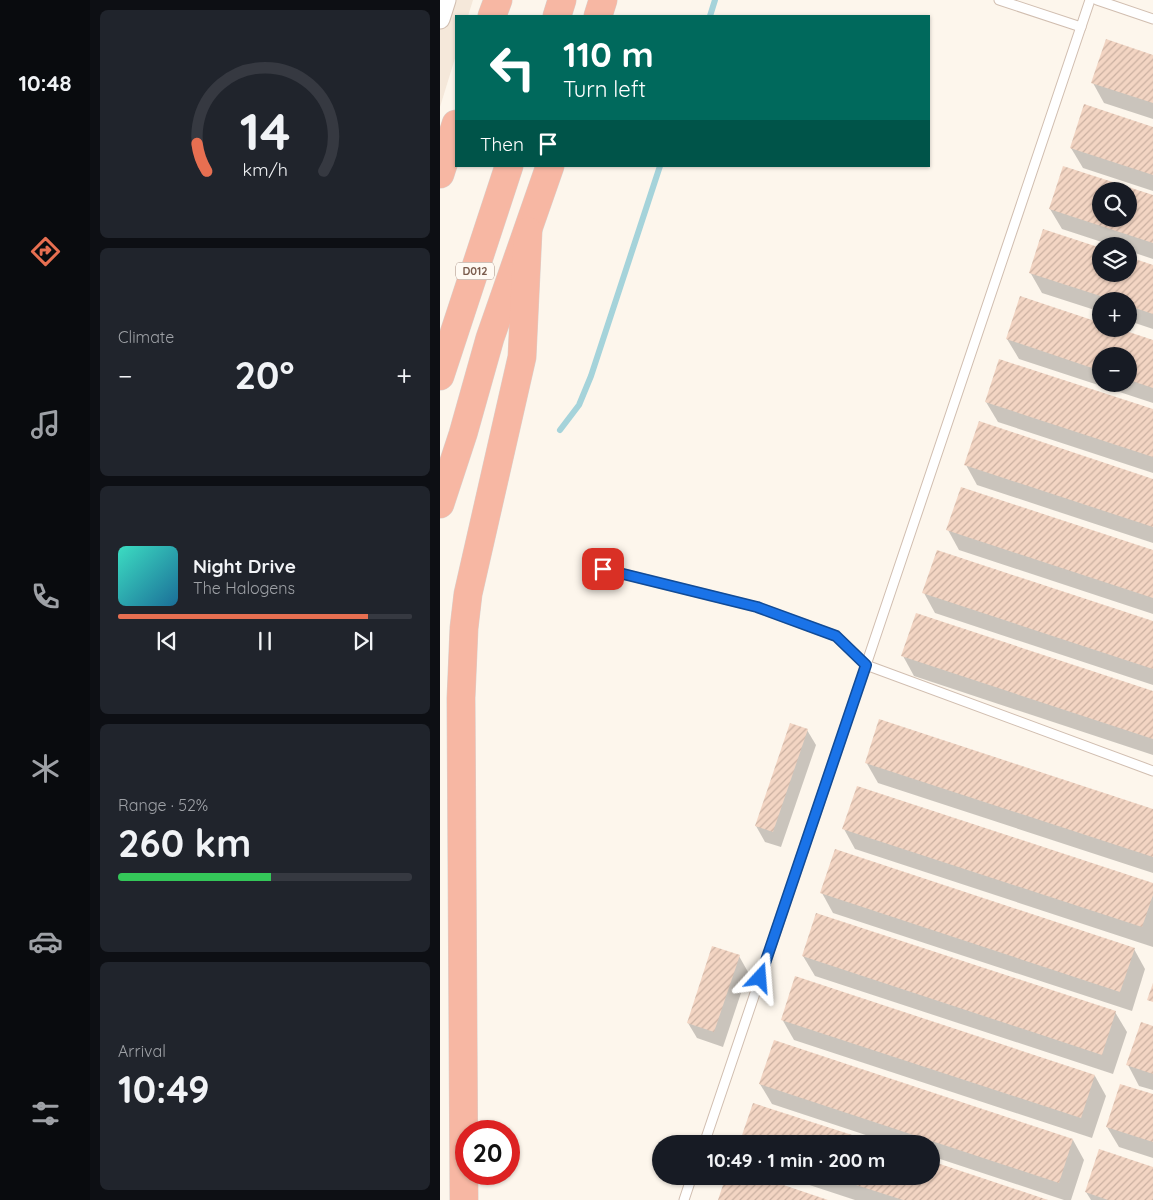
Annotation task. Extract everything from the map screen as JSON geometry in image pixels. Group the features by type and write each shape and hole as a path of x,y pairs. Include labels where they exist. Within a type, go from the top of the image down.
{"highway":[{"path":"492,15 498,0"},
{"path":"556,15 562,0"},
{"path":"598,15 603,0"},
{"path":"440,174 455,127"},
{"name":"D012","path":"440,376 509,167"},
{"name":"D012","path":"440,504 463,434 488,345 550,167"},
{"path":"464,1200 461,698 464,628 468,594 522,357 528,231"},
{"path":"483,249 488,345 506,347 522,357"}],"street":[{"path":"440,19 446,0"}],"lane":[{"path":"999,0 1081,27"},
{"path":"707,1135 1090,0"},
{"path":"1097,0 1153,19"},
{"path":"603,569 757,607 836,636 866,665 1153,771"},
{"path":"684,1200 689,1185"}],"shaded area":[{"path":"440,0 473,0 468,15 455,15 455,58 440,107"}],"building":[{"path":"1106,39 1153,55 1153,103 1091,83"},
{"path":"1084,104 1153,127 1153,175 1070,148"},
{"path":"1063,166 1113,182 1092,182 1092,223 1049,209"},
{"path":"1137,190 1153,195 1153,243 1104,227 1137,227"},
{"path":"1043,229 1092,245 1092,282 1137,282 1137,260 1153,265 1153,314 1137,309 1137,292 1092,293 1029,273"},
{"path":"1020,296 1092,320 1092,337 1137,337 1137,335 1153,340 1153,388 1137,383 1137,347 1092,347 1092,368 1006,339"},
{"path":"999,359 1092,389 1092,392 1101,392 1153,409 1153,457 985,402"},
{"path":"979,421 1153,479 1153,527 964,465"},
{"path":"961,487 1153,550 1153,598 946,530"},
{"path":"937,550 1153,621 1153,669 922,593"},
{"path":"916,613 1153,691 1153,739 901,656"},
{"path":"879,719 1153,809 1153,857 865,763"},
{"path":"790,723 808,729 773,832 755,826"},
{"path":"857,786 1153,883 1153,895 1142,927 842,829"},
{"path":"835,849 1135,948 1120,992 820,893"},
{"path":"816,913 1116,1011 1102,1055 802,956"},
{"path":"712,946 740,955 714,1032 687,1023"},
{"path":"795,976 1095,1075 1081,1118 781,1020"},
{"path":"1153,983 1153,1002 1147,1000"},
{"path":"1141,1022 1153,1026 1153,1074 1126,1065"},
{"path":"774,1040 1073,1139 1059,1183 940,1144 940,1135 914,1135 759,1084"},
{"path":"1120,1084 1153,1094 1153,1142 1106,1127"},
{"path":"753,1103 852,1135 742,1135"},
{"path":"1099,1149 1153,1167 1153,1200 1108,1200 1085,1192"},
{"path":"940,1164 1048,1200 903,1200 856,1185 940,1185"},
{"path":"723,1185 784,1185 828,1200 718,1200"}],"waterway":[{"path":"710,15 715,0"},
{"path":"560,430 579,405 591,376 660,167"}],"route":[{"path":"603,569 757,607 836,636 866,665 760,978"}]}
